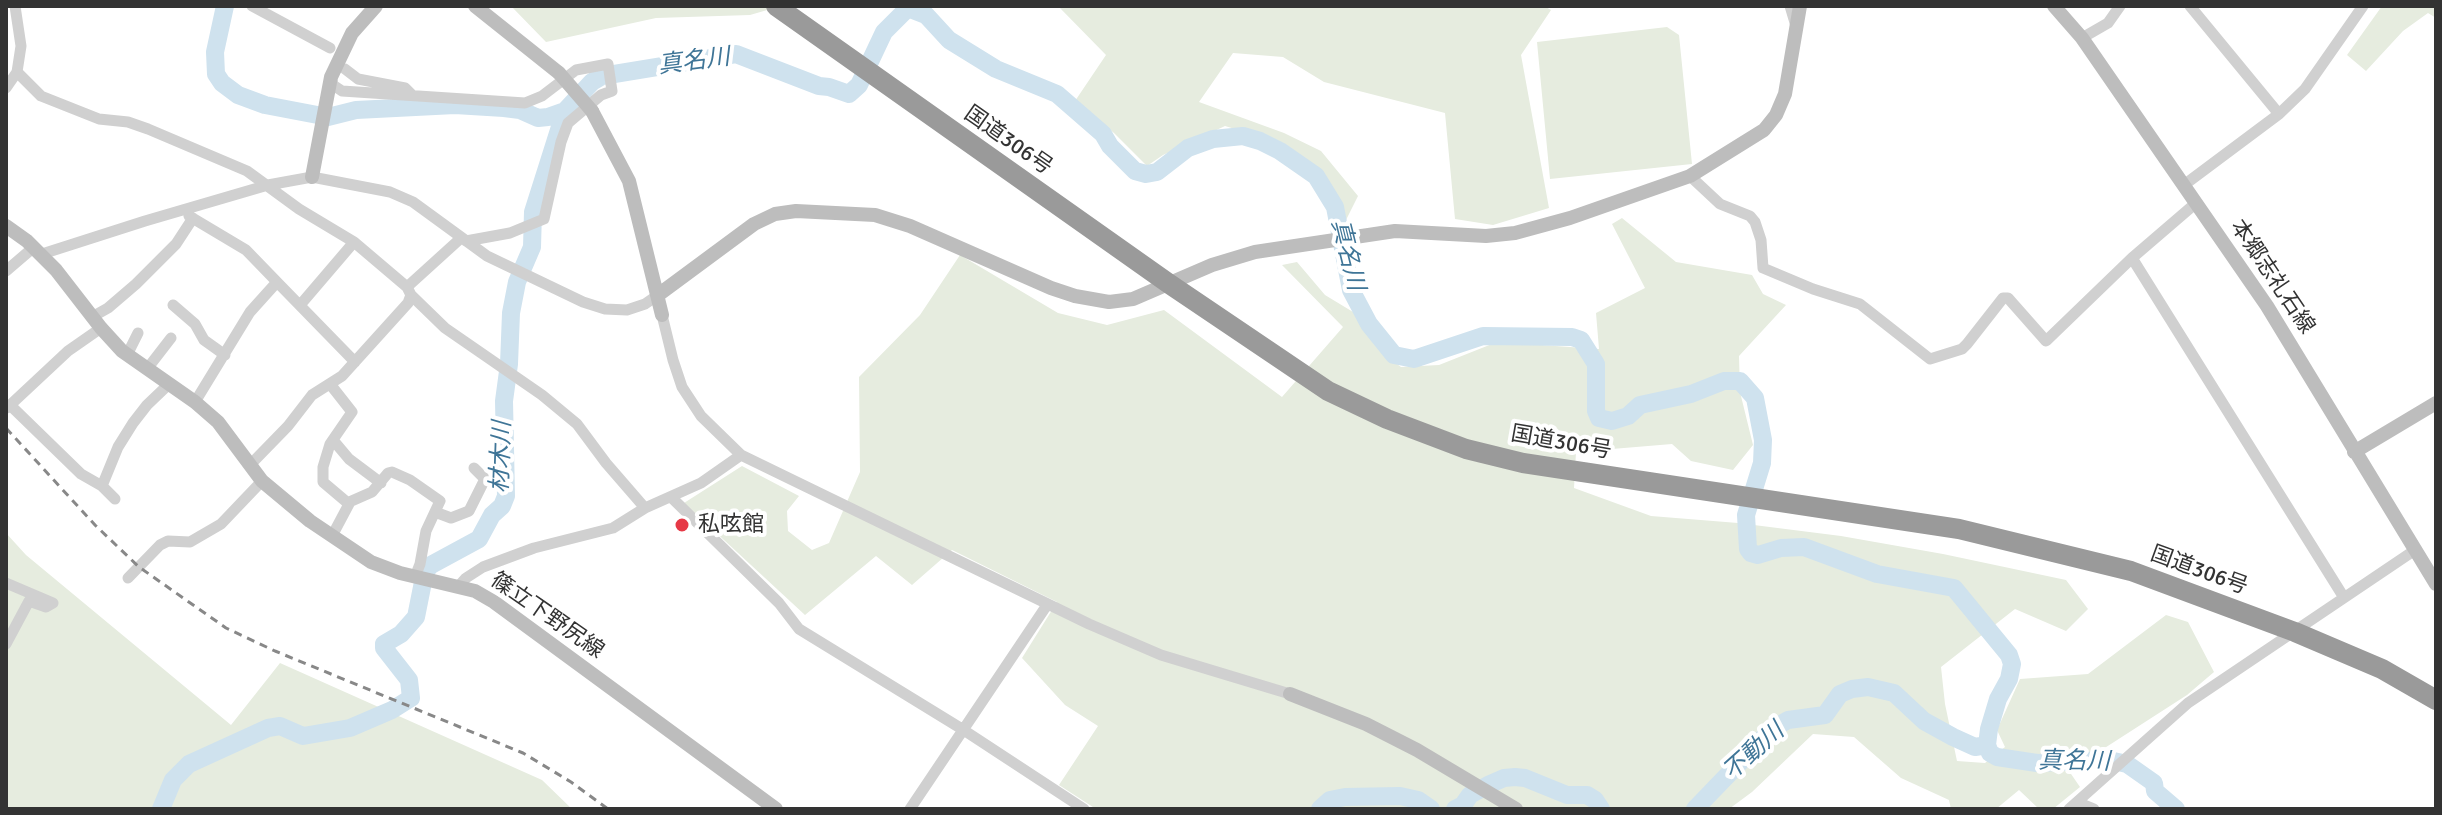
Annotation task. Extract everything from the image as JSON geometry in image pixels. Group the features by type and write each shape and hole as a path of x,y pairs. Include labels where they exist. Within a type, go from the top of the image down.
{"highway":[{"name":"国道306号","path":"776,6 1168,283 1328,391 1387,419 1466,449 1523,463 1959,529 2131,571 2295,632 2382,669 2436,700"}],"street":[{"path":"6,88 17,72 21,46 15,6"},
{"path":"252,6 330,48"},
{"path":"312,177 328,84 352,33 376,6"},
{"path":"475,6 559,73 592,111 629,181 682,387 701,416 741,455 1047,605 1161,655 1290,694 1366,724 1417,750 1516,809"},
{"path":"1790,6 1796,26"},
{"path":"6,271 38,251 145,221 189,214 268,185 312,177 390,192 413,202 487,256 583,302 605,309 627,310 645,304 754,224 775,214 796,211 875,215 910,226 1051,288 1096,301 1133,299 1212,265 1255,252 1395,231 1486,236 1515,233 1570,218 1690,176 1764,130 1776,115 1785,94 1800,6"},
{"name":"本郷志礼石線","path":"2054,6 2082,38 2267,306 2436,584"},
{"path":"2082,38 2108,23 2120,6"},
{"path":"2190,6 2279,114"},
{"path":"2184,185 2279,114 2305,89 2363,6"},
{"path":"251,464 288,426 312,395 342,376 408,303 409,291 464,240 510,233 544,219 568,123 601,95 612,91 608,64 576,70 542,96 525,103 342,91 328,84"},
{"path":"345,69 358,79 405,88 413,96"},
{"path":"17,72 41,96 99,119 128,122 222,159 268,185 299,209 354,242 445,328 577,424 645,508"},
{"path":"1690,176 1720,204 1750,216 1755,222 1761,240 1763,268 1860,304 1930,359 1962,349 2003,298 2008,298 2046,341 2132,258 2196,203"},
{"path":"189,214 246,250 355,362"},
{"path":"115,499 102,486 81,474 7,407 68,351 96,322 103,308 108,308 136,284 176,244 189,214"},
{"name":"篠立下野尻線","path":"6,226 38,251 127,355 195,402 218,422 262,481 284,501 371,562 475,591 494,602 776,809"},
{"path":"301,304 354,242"},
{"path":"2132,258 2343,596"},
{"path":"195,402 253,307 277,282"},
{"path":"173,305 195,324 204,340 225,355"},
{"path":"127,355 138,333"},
{"path":"147,369 171,338"},
{"path":"102,486 118,447 133,423 169,384"},
{"path":"330,384 352,412 326,452 321,477 349,504 332,536"},
{"path":"2354,452 2436,403"},
{"path":"333,440 349,459 381,483"},
{"path":"458,587 483,567 534,548 613,528 645,508 701,483 741,455"},
{"path":"435,512 451,518 469,511 485,479 474,468"},
{"path":"347,503 372,492 388,473 402,476 440,501 426,531 420,564 421,578"},
{"path":"128,578 160,545 168,541 190,542 221,524 262,481"},
{"path":"671,497 779,603 799,629 962,729 1084,809"},
{"path":"2073,805 2188,703 2415,550"},
{"path":"6,583 53,603 46,607 29,601 6,644"},
{"path":"910,809 1047,605"},
{"path":"2073,805 2094,809"}],"shaded area":[{"path":"511,6 781,6 750,15 656,18 546,42"},
{"path":"1058,6 1544,6 1551,10 1521,55 1549,208 1493,225 1455,219 1445,113 1324,82 1283,57 1233,53 1199,102 1284,133 1321,151 1358,196 1342,228 1337,205 1319,174 1290,151 1255,135 1225,126 1163,155 1147,166 1075,101 1106,55"},
{"path":"2382,6 2436,6 2436,18 2428,13 2403,31 2366,71 2347,55"},
{"path":"1667,27 1679,35 1692,164 1550,179 1537,42"},
{"path":"1622,218 1676,262 1752,275 1763,294 1786,305 1739,356 1740,392 1753,445 1733,470 1691,461 1672,444 1576,452 1574,488 1651,516 1841,536 2066,580 2088,609 2066,631 2015,609 1941,667 1957,761 1985,763 2005,747 1997,730 2020,679 2088,674 2166,615 2188,622 2214,672 2187,695 2069,771 2080,787 2053,809 2039,809 2019,790 1996,809 1951,809 1949,800 1901,778 1854,737 1813,734 1752,792 1729,809 1096,809 1059,785 1098,726 1065,705 1022,658 1057,602 952,550 912,585 876,556 805,615 684,503 742,466 799,496 787,511 788,531 812,550 829,543 860,472 859,377 920,315 960,255 1058,313 1107,325 1164,310 1282,397 1343,327 1282,265 1297,262 1325,295 1358,315 1381,352 1401,367 1439,365 1497,342 1599,349 1596,313 1645,288 1612,224"},
{"path":"6,533 26,555 231,725 280,663 542,780 572,809 6,809"}],"waterway":[{"name":"真名川","path":"225,6 215,52 216,74 222,83 238,95 265,105 328,117 356,110 455,105 520,110 538,118 548,117 565,111 592,82 602,76 736,54 819,86 849,94 859,85 884,32 908,8 926,15 949,40 996,69 1057,94 1103,134 1110,146 1135,171 1146,174 1157,172 1188,148 1213,139 1243,136 1260,141 1316,176 1335,207 1351,290 1369,324 1394,355 1414,359 1483,336 1572,337 1581,340 1596,364 1596,411 1599,418 1612,421 1628,416 1640,405 1691,394 1724,381 1740,381 1755,398 1763,440 1762,463 1746,515 1748,549 1751,553 1758,555 1781,548 1804,547 1877,574 1954,588 2009,655 2012,664 1989,729 1987,745 1990,753 1997,757 2037,763 2109,760 2127,764 2154,783 2155,791 2176,809"},
{"name":"材木川","path":"161,809 173,780 189,764 268,728 280,726 303,736 350,728 411,698 409,680 384,644 401,634 416,617 425,572 431,565 479,539 506,496 504,401 511,313 517,282 532,247 533,212 565,111"},
{"name":"不動川","path":"1695,809 1772,729 1788,720 1825,715 1840,694 1852,689 1868,687 1894,693 1924,721 1975,747 1987,745"},
{"name":"不動川","path":"1455,809 1463,805 1470,795 1488,785 1515,777 1567,795 1587,795 1601,809"},
{"name":"不動川","path":"1320,809 1330,800 1345,797 1400,796 1418,800 1431,809"}],"railway":[{"path":"6,428 95,525 139,567 226,628 523,753 608,809"}],"place":[{"name":"私呟館","path":"682,525"}]}
